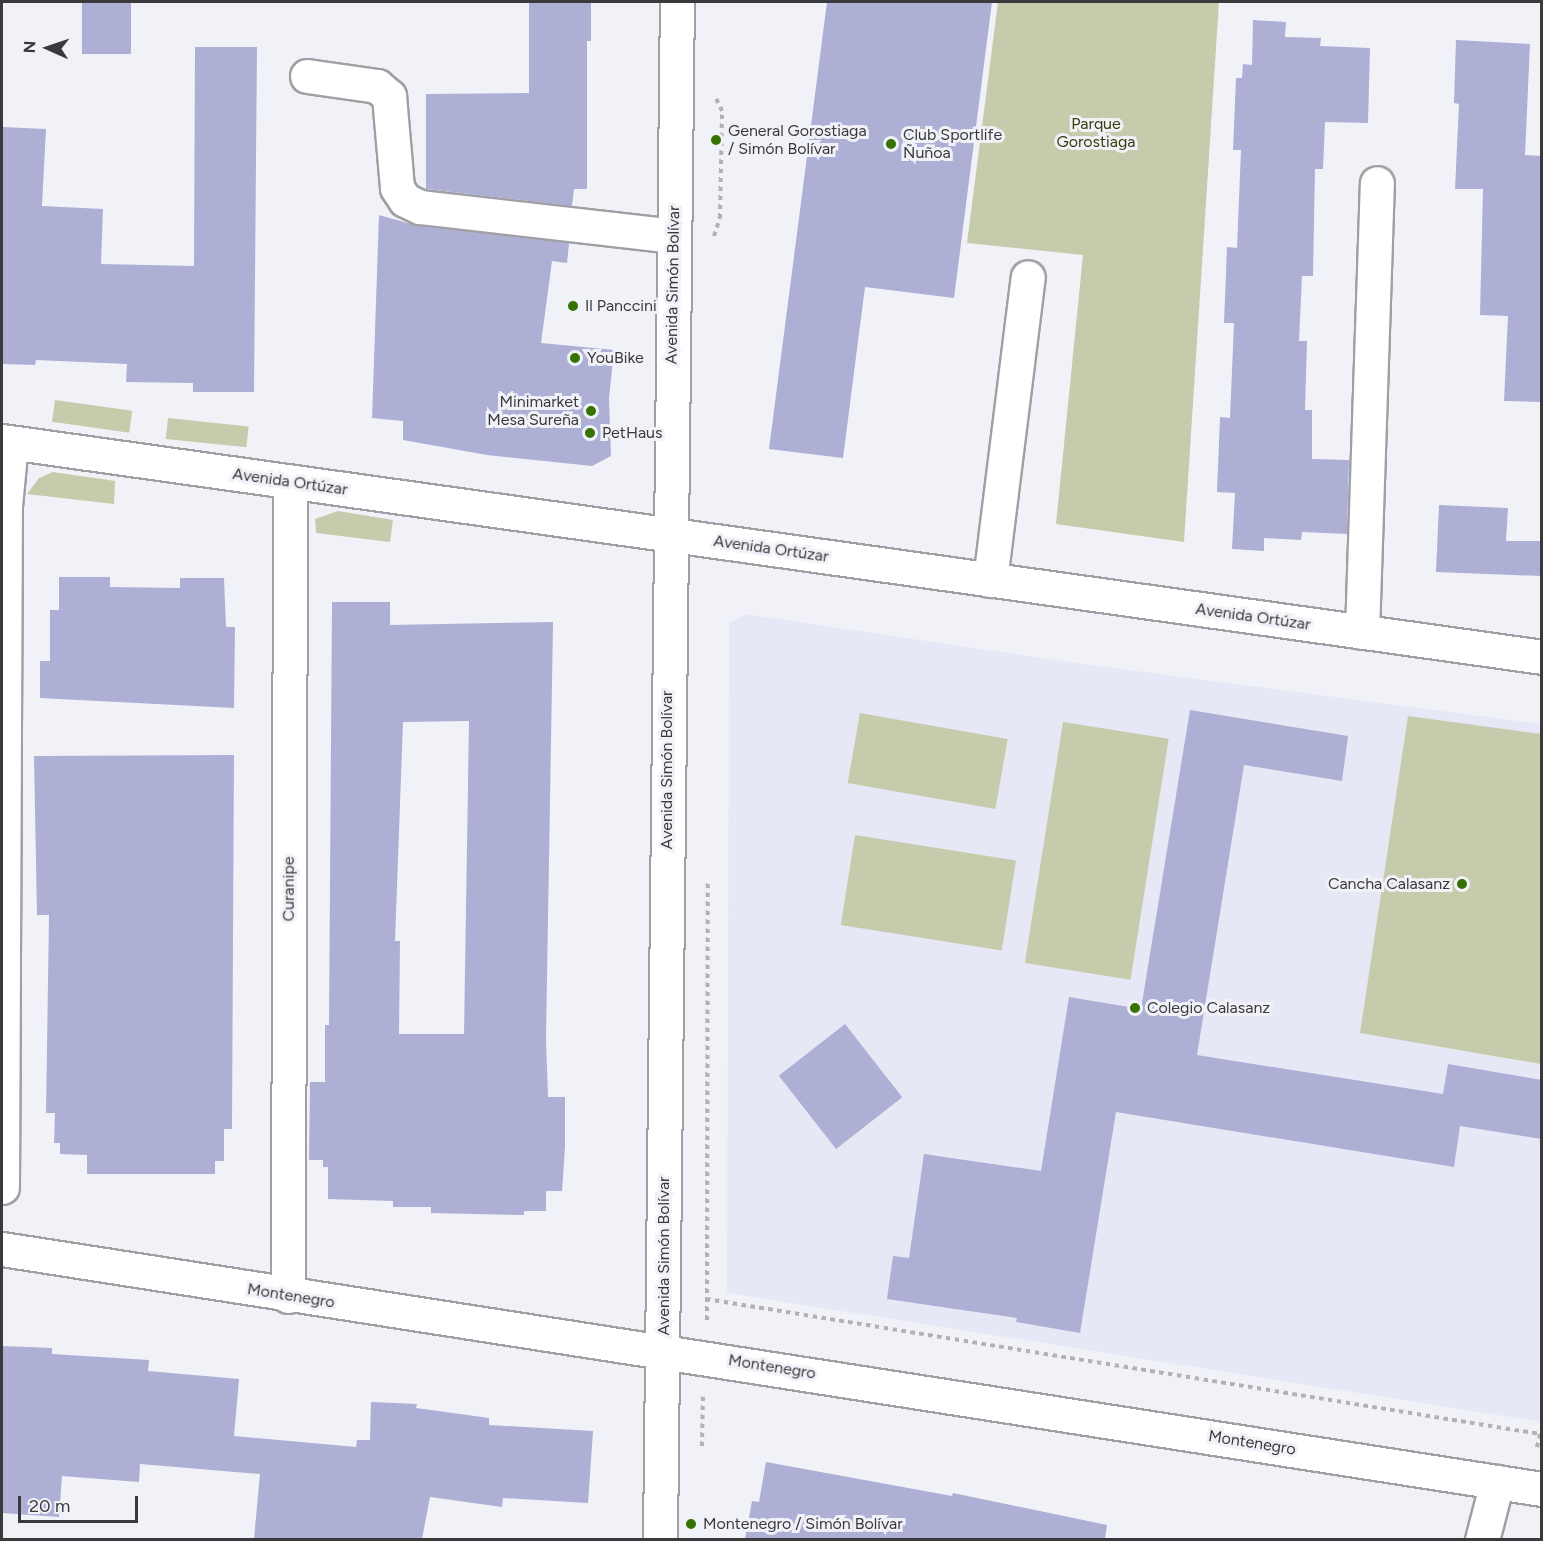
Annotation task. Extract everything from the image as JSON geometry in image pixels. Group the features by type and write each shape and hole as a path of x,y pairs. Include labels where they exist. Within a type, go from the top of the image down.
{"street":[{"name":"Avenida Simón Bolívar","path":"660,1539 668,535 677,2"},
{"path":"307,76 377,86 389,96 397,188 405,200 420,207 673,236"},
{"path":"1362,632 1377,183"},
{"path":"990,580 1028,277"},
{"path":"2,1187 6,442"},
{"name":"Avenida Ortúzar","path":"6,442 1542,657"},
{"name":"Curanipe","path":"288,1296 290,482"},
{"name":"Montenegro","path":"2,1249 288,1296 663,1349 1542,1489"},
{"path":"1482,1539 1497,1482"}],"path":[{"path":"663,1292 1540,1434"}],"shaded area":[{"name":"Colegio Calasanz","path":"746,614 1076,663 1541,724 1541,1422 727,1293 729,623"}],"green space":[{"name":"Parque Gorostiaga","path":"998,2 1219,2 1184,542 1056,524 1083,255 967,243"},
{"path":"55,400 132,411 129,433 52,422"},
{"path":"168,418 249,426 246,447 166,439"},
{"path":"53,472 115,481 114,504 27,494 39,478"},
{"path":"338,511 393,520 390,542 316,533 315,519"},
{"path":"860,713 1008,739 995,809 848,783"},
{"name":"Cancha Calasanz","path":"1408,716 1541,734 1541,1064 1360,1033"},
{"path":"1063,722 1169,739 1131,980 1025,963"},
{"path":"855,835 1016,860 1002,950 841,925"}],"building":[{"path":"82,2 131,2 131,54 82,54"},
{"path":"529,2 591,2 591,41 587,41 587,189 574,189 572,206 426,189 426,94 529,93"},
{"name":"Club Sportlife Ñuñoa","path":"827,2 992,2 954,298 865,287 843,458 769,449"},
{"path":"1253,20 1286,22 1285,37 1321,38 1320,46 1370,48 1368,123 1325,122 1323,169 1315,169 1313,276 1302,276 1299,341 1307,341 1305,410 1312,410 1312,459 1349,460 1347,534 1302,532 1301,540 1264,538 1264,551 1232,549 1235,493 1217,492 1220,417 1230,418 1234,323 1224,323 1227,247 1237,248 1241,150 1233,150 1236,78 1242,78 1243,64 1252,65"},
{"path":"1456,40 1530,44 1525,155 1542,156 1542,402 1504,401 1508,316 1480,315 1483,189 1455,189 1459,104 1454,103"},
{"path":"195,47 257,47 254,392 193,392 193,383 126,382 127,364 36,360 35,365 2,364 2,127 46,129 42,206 103,209 101,264 194,266"},
{"path":"379,215 418,226 569,243 567,263 552,261 541,343 614,350 609,399 611,456 592,466 487,455 403,440 403,421 372,418"},
{"path":"1439,505 1508,508 1506,541 1542,541 1542,576 1436,572"},
{"path":"59,577 110,577 110,587 180,588 180,578 224,578 226,627 235,627 234,708 40,698 40,661 50,661 50,610 59,610"},
{"path":"332,602 390,602 390,625 553,622 546,1039 548,1097 565,1097 562,1191 546,1191 546,1211 524,1211 524,1215 431,1213 431,1207 393,1207 393,1201 328,1199 328,1167 323,1167 323,1160 309,1160 310,1082 325,1082 325,1025 329,1025","holes":["469,721 464,1034 399,1034 400,941 395,941 403,722"]},
{"path":"1190,710 1348,736 1342,781 1244,765 1197,1055 1443,1094 1448,1064 1542,1080 1542,1139 1460,1126 1454,1167 1116,1112 1080,1333 1016,1322 1017,1318 887,1299 893,1256 909,1258 924,1154 1041,1171 1069,997 1141,1009"},
{"path":"234,755 232,1129 224,1129 224,1161 215,1161 215,1174 87,1174 87,1155 60,1154 60,1143 54,1143 55,1113 46,1113 49,915 37,915 34,756"},
{"path":"845,1024 902,1097 836,1149 779,1076"},
{"path":"2,1346 52,1348 52,1354 149,1360 148,1371 239,1379 234,1436 356,1447 357,1440 370,1440 371,1402 417,1404 416,1408 489,1418 489,1425 593,1431 588,1503 503,1498 502,1507 430,1497 422,1539 254,1539 260,1474 140,1464 139,1482 62,1476 59,1517 2,1513"},
{"path":"766,1462 952,1496 953,1493 1107,1525 1105,1539 745,1539 752,1501 759,1502"}],"place":[{"name":"General Gorostiaga / Simón Bolívar","path":"716,140"},
{"name":"Club Sportlife Ñuñoa","path":"891,144"},
{"name":"Il Panccini","path":"573,306"},
{"name":"YouBike","path":"575,358"},
{"name":"Minimarket Mesa Sureña","path":"591,411"},
{"name":"PetHaus","path":"590,433"},
{"name":"Cancha Calasanz","path":"1462,884"},
{"name":"Colegio Calasanz","path":"1135,1008"},
{"name":"Montenegro / Simón Bolívar","path":"691,1524"}]}
